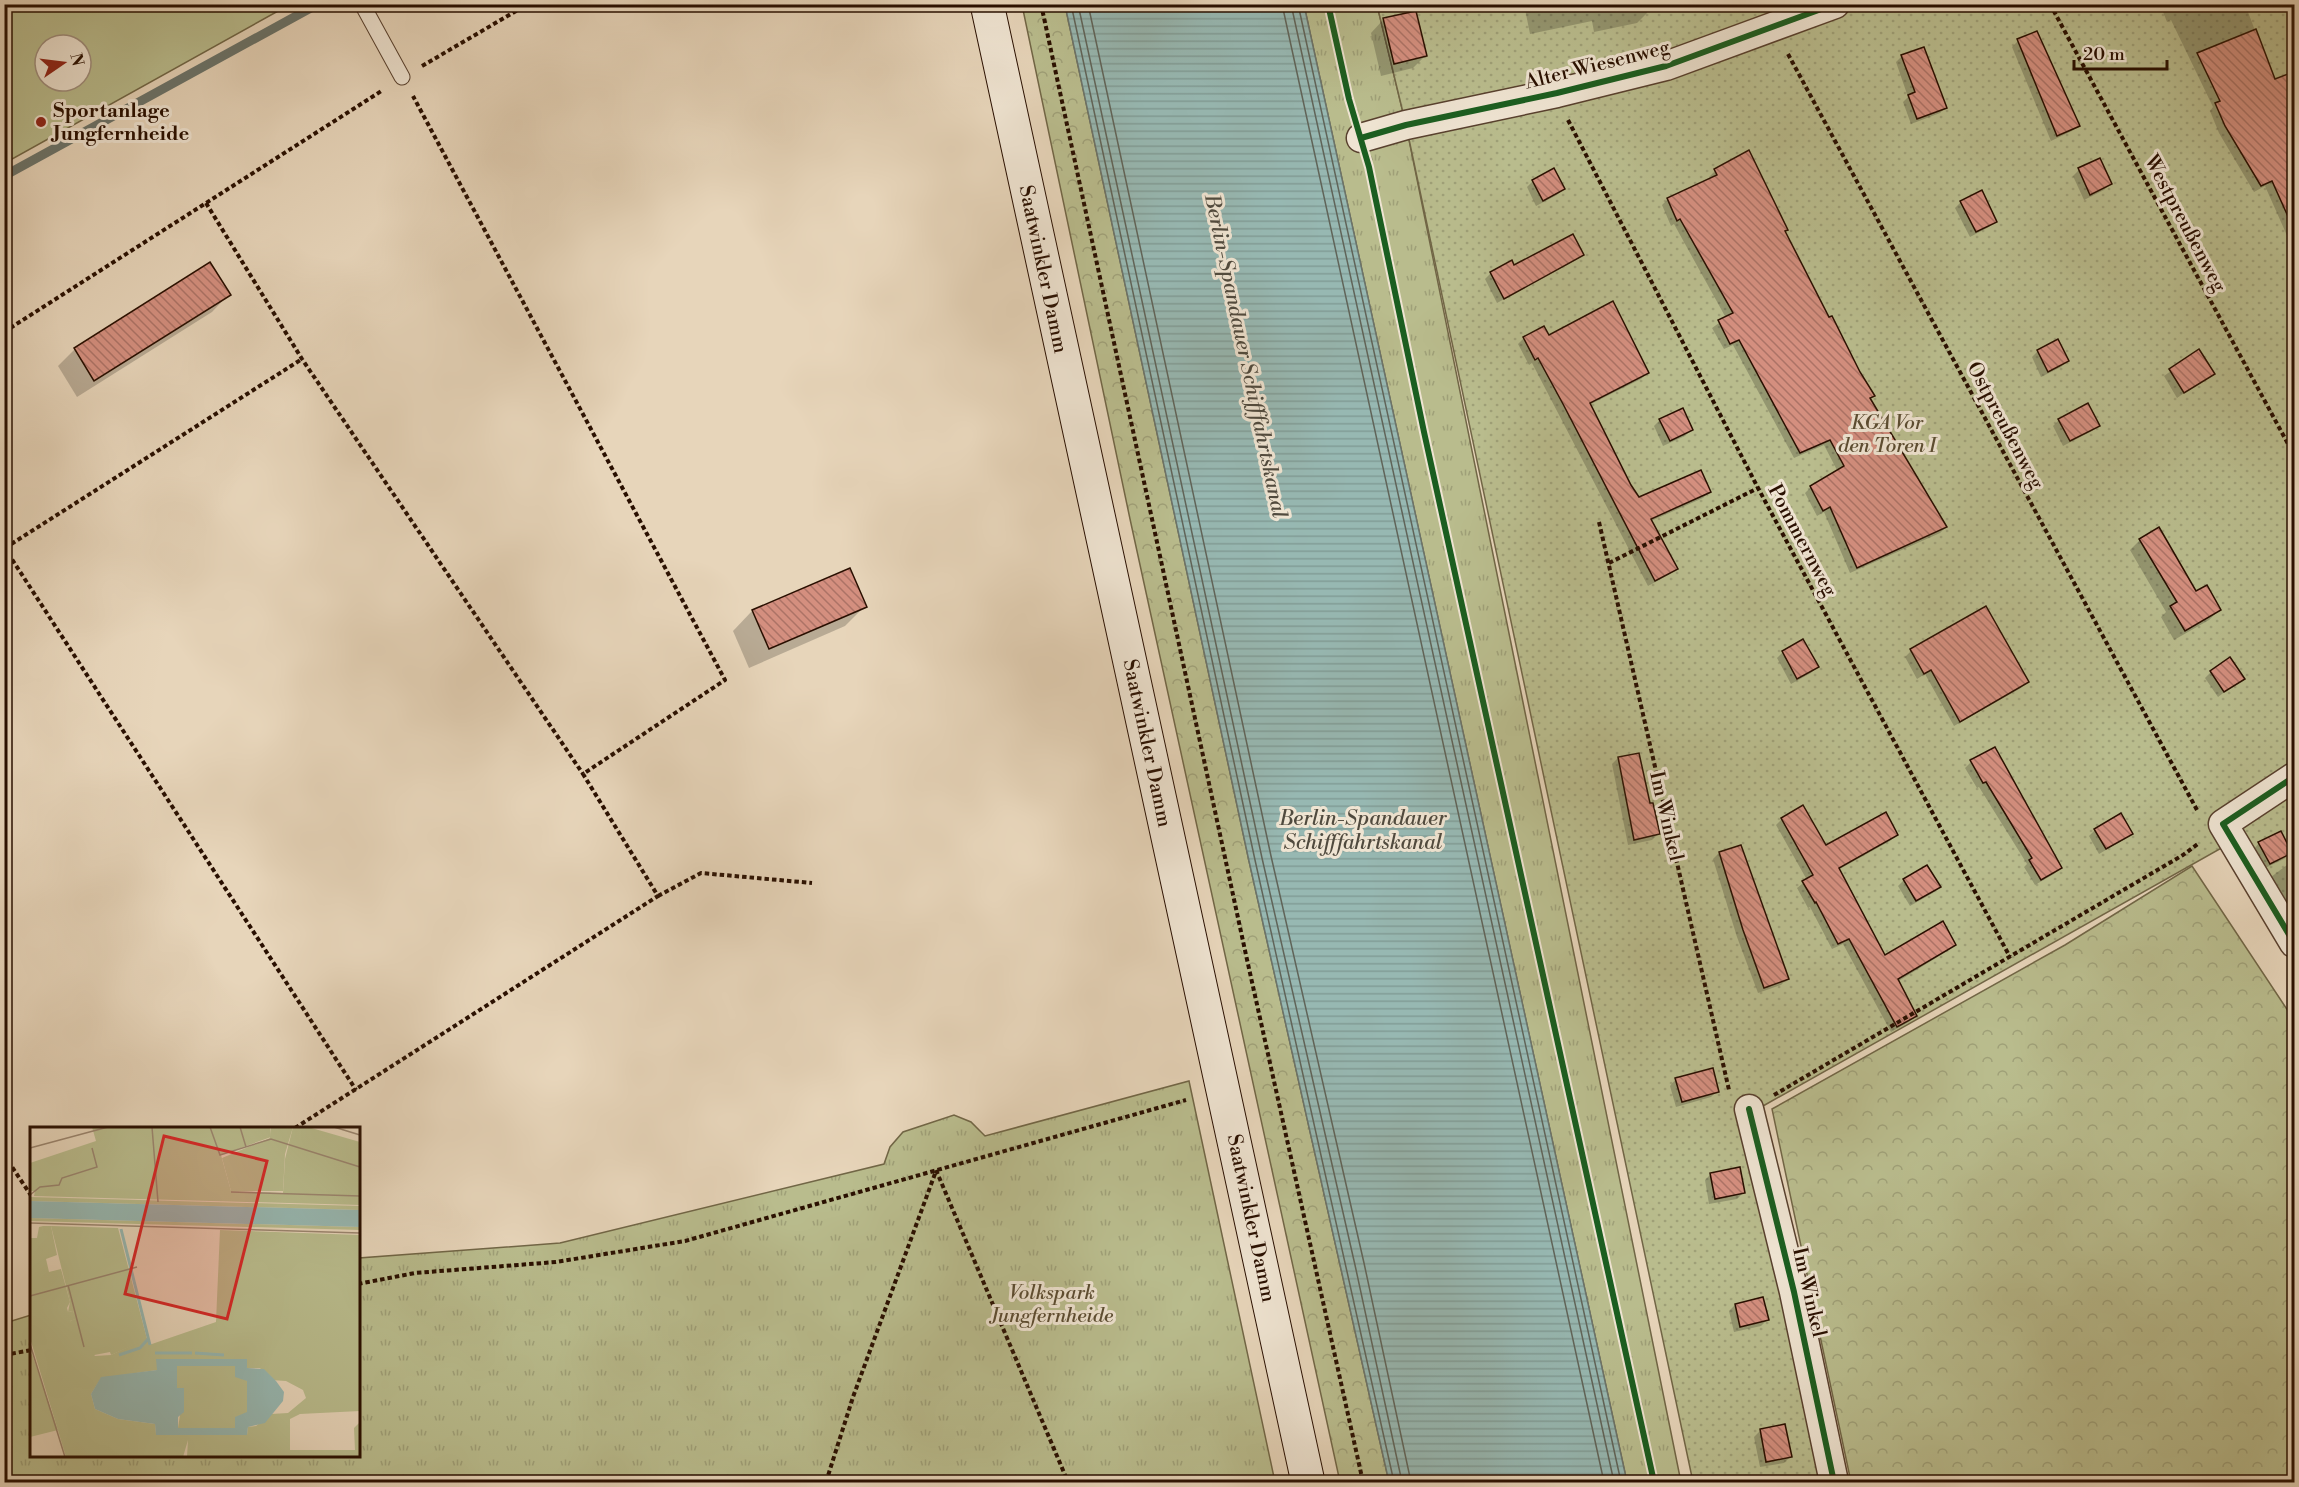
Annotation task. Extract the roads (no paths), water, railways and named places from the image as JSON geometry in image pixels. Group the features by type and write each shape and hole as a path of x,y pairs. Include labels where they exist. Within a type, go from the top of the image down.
{"main road":[{"name":"Saatwinkler Damm","path":"987,4 1308,1482"}],"street":[{"name":"Alter Wiesenweg","path":"1361,138 1406,125 1557,93 1666,66 1835,4"},
{"path":"2295,777 2223,824 2295,943"},
{"name":"Im Winkel","path":"1749,1109 1794,1292 1834,1482"}],"lane":[{"path":"362,4 402,77"}],"water":[{"name":"Berlin-Spandauer Schifffahrtskanal","path":"1065,5 1304,5 1627,1482 1389,1482 1249,861"}],"waterway":[{"path":"4,176 318,4"}],"place":[{"name":"Sportanlage Jungfernheide","path":"41,122"}],"park label":[{"name":"KGA Vor den Toren I","path":"1887,434"},
{"name":"Volkspark Jungfernheide","path":"1052,1304"}]}
